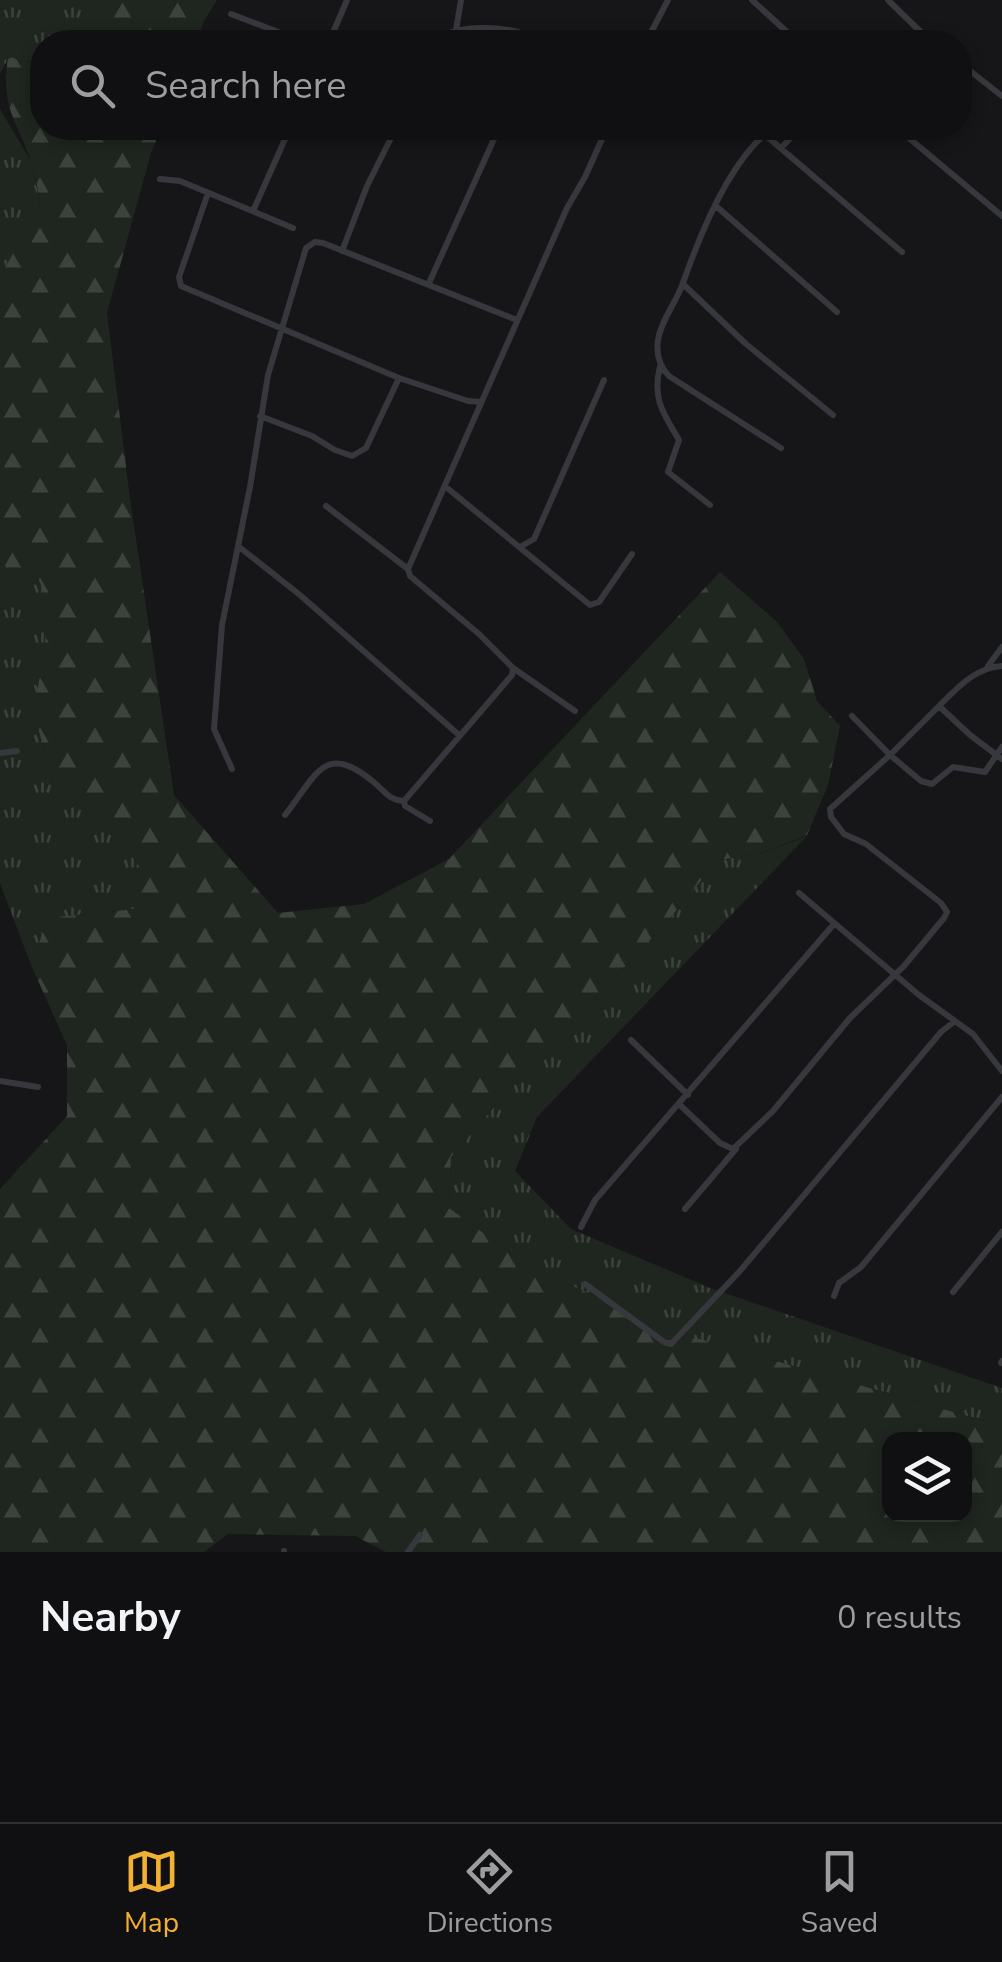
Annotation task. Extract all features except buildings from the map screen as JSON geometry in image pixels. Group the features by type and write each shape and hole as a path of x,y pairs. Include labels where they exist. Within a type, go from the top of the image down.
{"street":[{"path":"334,30 347,0"},
{"path":"456,30 462,0"},
{"path":"652,30 668,0"},
{"path":"752,0 785,30"},
{"path":"888,0 919,30"},
{"path":"231,14 273,30"},
{"path":"972,72 1002,96"},
{"path":"253,211 285,140"},
{"path":"342,251 390,140"},
{"path":"429,284 494,140"},
{"path":"575,711 513,668 410,576 408,569 601,140"},
{"path":"710,505 668,472 679,440 656,400 658,340 688,263 716,206 760,140"},
{"path":"773,140 902,252"},
{"path":"782,147 789,140"},
{"path":"917,140 1002,216"},
{"path":"160,179 180,181 294,228"},
{"path":"208,194 179,282 185,288 399,378 482,402"},
{"path":"716,206 837,312"},
{"path":"232,768 214,729 222,625 250,488 260,416 280,329 309,244 324,243 517,320"},
{"path":"682,284 746,344 833,415"},
{"path":"660,364 669,376 781,448"},
{"path":"260,416 352,456 366,448 399,378"},
{"path":"520,546 534,539 604,380"},
{"path":"446,487 590,604 599,602 632,554"},
{"path":"326,506 408,569"},
{"path":"238,546 300,595 459,735"},
{"path":"987,668 1002,647"},
{"path":"685,1209 946,912 941,903 880,854 844,834 830,817 830,809 963,682 987,668 1002,666"},
{"path":"430,822 404,806 404,801 512,676 513,668"},
{"path":"852,716 920,781 932,784 952,767 985,772 1000,754 970,735 939,706"},
{"path":"0,754 17,751"},
{"path":"285,815 315,774 336,762 350,765 391,798 404,801"},
{"path":"799,894 972,1034 1002,1070"},
{"path":"581,1227 595,1200 834,924"},
{"path":"585,1284 671,1344 817,1181 941,1032 955,1021"},
{"path":"631,1040 688,1096"},
{"path":"0,1081 38,1087"},
{"path":"834,1296 840,1282 861,1267 1002,1097"},
{"path":"680,1105 728,1149 742,1142"},
{"path":"953,1292 1002,1232"},
{"path":"408,1552 420,1535"}],"green space":[{"path":"0,0 124,0 98,30 30,30 30,61 9,57 0,74"},
{"path":"124,0 217,0 200,30 98,30"},
{"path":"8,57 30,62 30,140 156,140 107,313 174,795 278,913 364,904 449,859 720,572 777,622 804,659 817,701 840,726 828,785 807,835 759,854 718,860 666,923 451,1157 449,1208 533,1269 686,1335 1002,1426 1002,1552 386,1552 355,1536 228,1534 204,1552 0,1552 0,1189 67,1116 67,1045 31,965 48,918 135,909 139,866 120,840 53,783 34,713 50,609 39,580 0,564 0,277 40,204 32,165 9,104"},
{"path":"0,109 32,163 40,204 0,277"},
{"path":"0,564 40,580 51,609 34,713 53,783 120,840 139,866 136,909 48,918 31,965 0,883"},
{"path":"807,836 537,1117 515,1171 571,1229 710,1288 1002,1388 1002,1426 686,1335 533,1269 449,1208 451,1157 666,923 718,860 759,854"}]}
